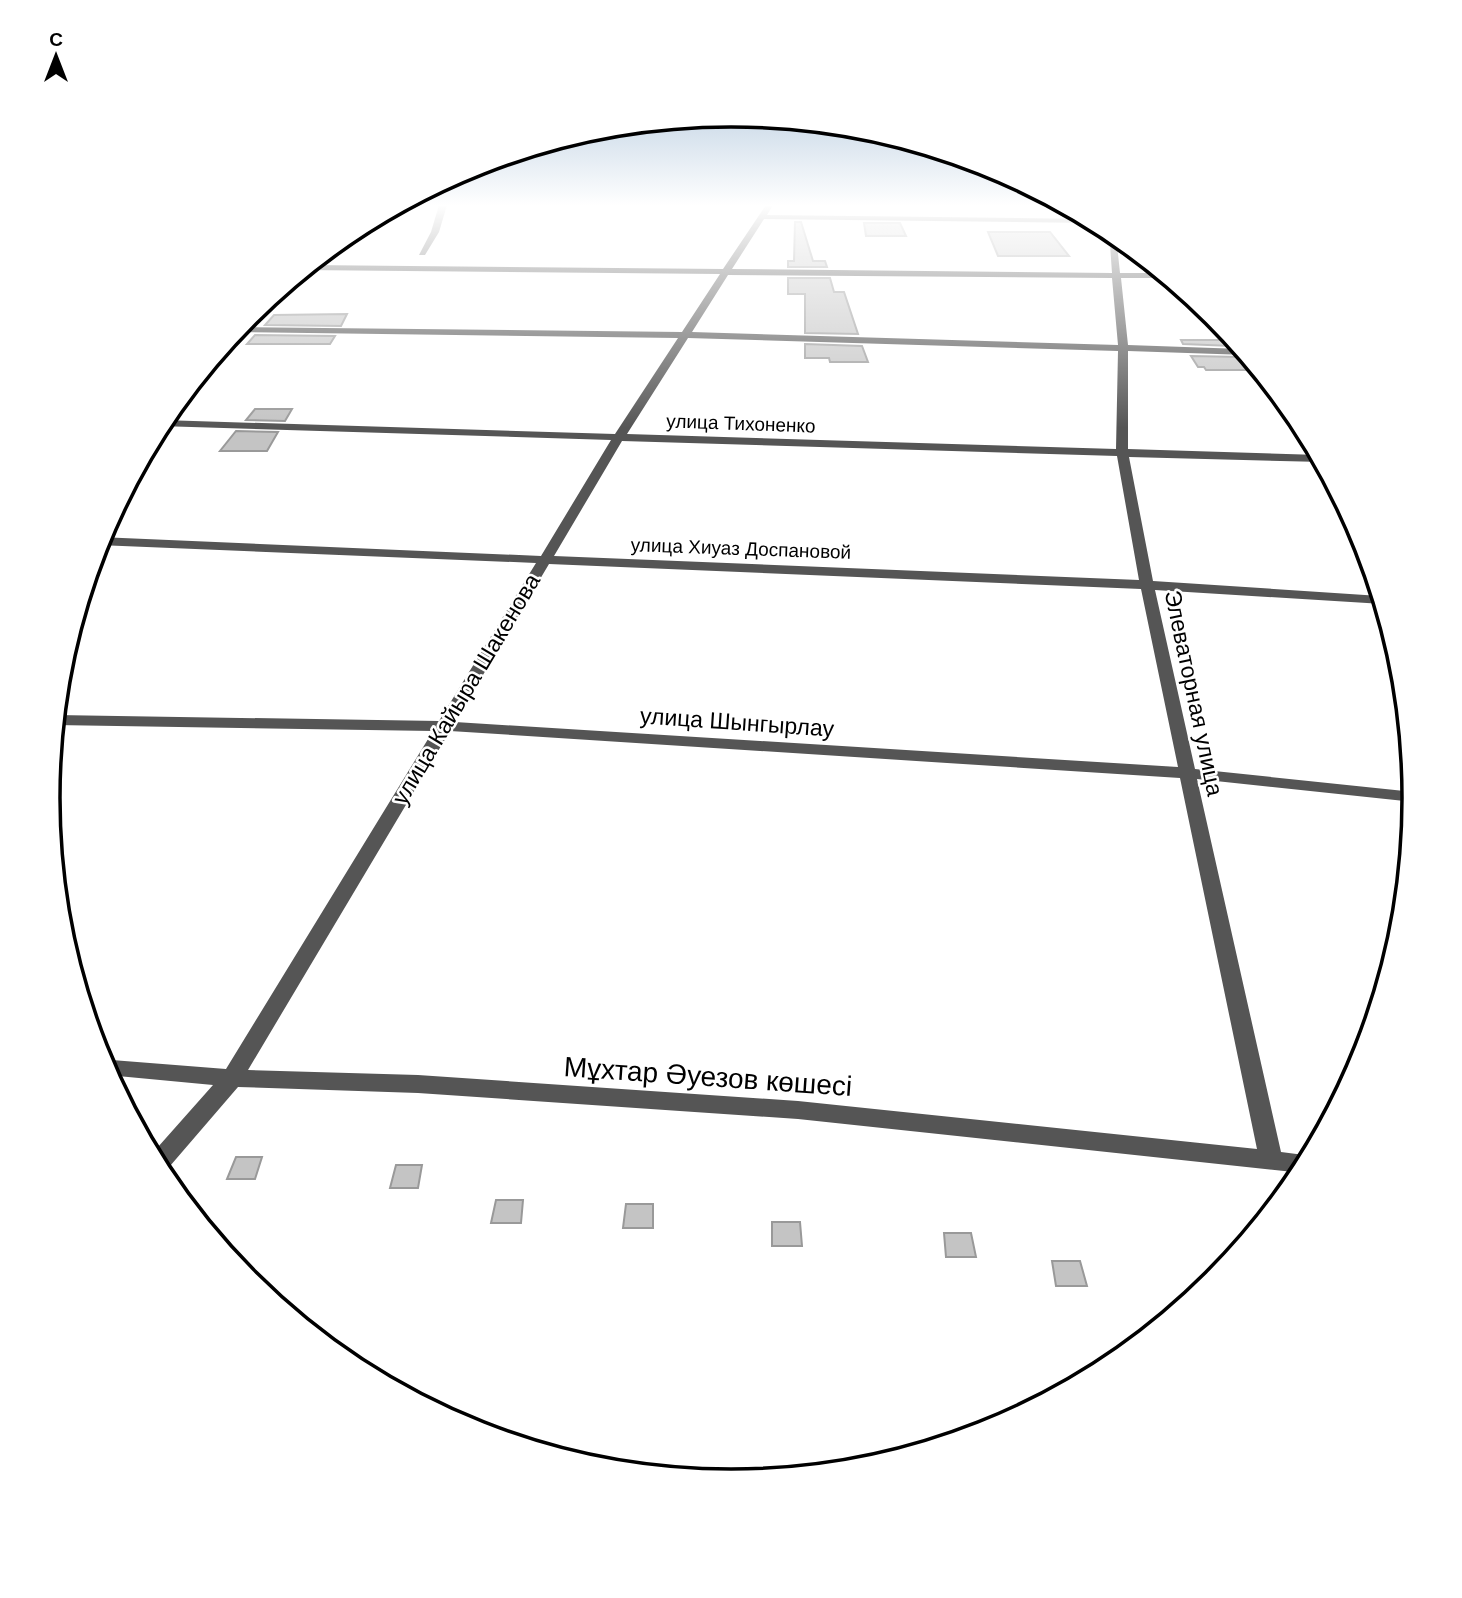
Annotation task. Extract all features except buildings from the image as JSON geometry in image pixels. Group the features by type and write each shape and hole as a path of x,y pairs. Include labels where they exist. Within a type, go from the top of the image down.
{"street":[{"name":"улица Кайыра Шакенова","path":"163,1157 232,1078 544,559 720,280"},
{"name":"Элеваторная улица","path":"1118,280 1123,349 1122,452 1147,585 1271,1159"},
{"path":"250,330 685,335 1232,352"},
{"name":"улица Тихоненко","path":"175,423 1310,459"},
{"name":"улица Хиуаз Доспановой","path":"111,542 1147,585 1372,599"},
{"name":"улица Шынгырлау","path":"64,720 443,726 1189,773 1402,796"},
{"name":"Мұхтар Әуезов көшесі","path":"116,1067 232,1078 418,1084 798,1111 1295,1162"}]}
